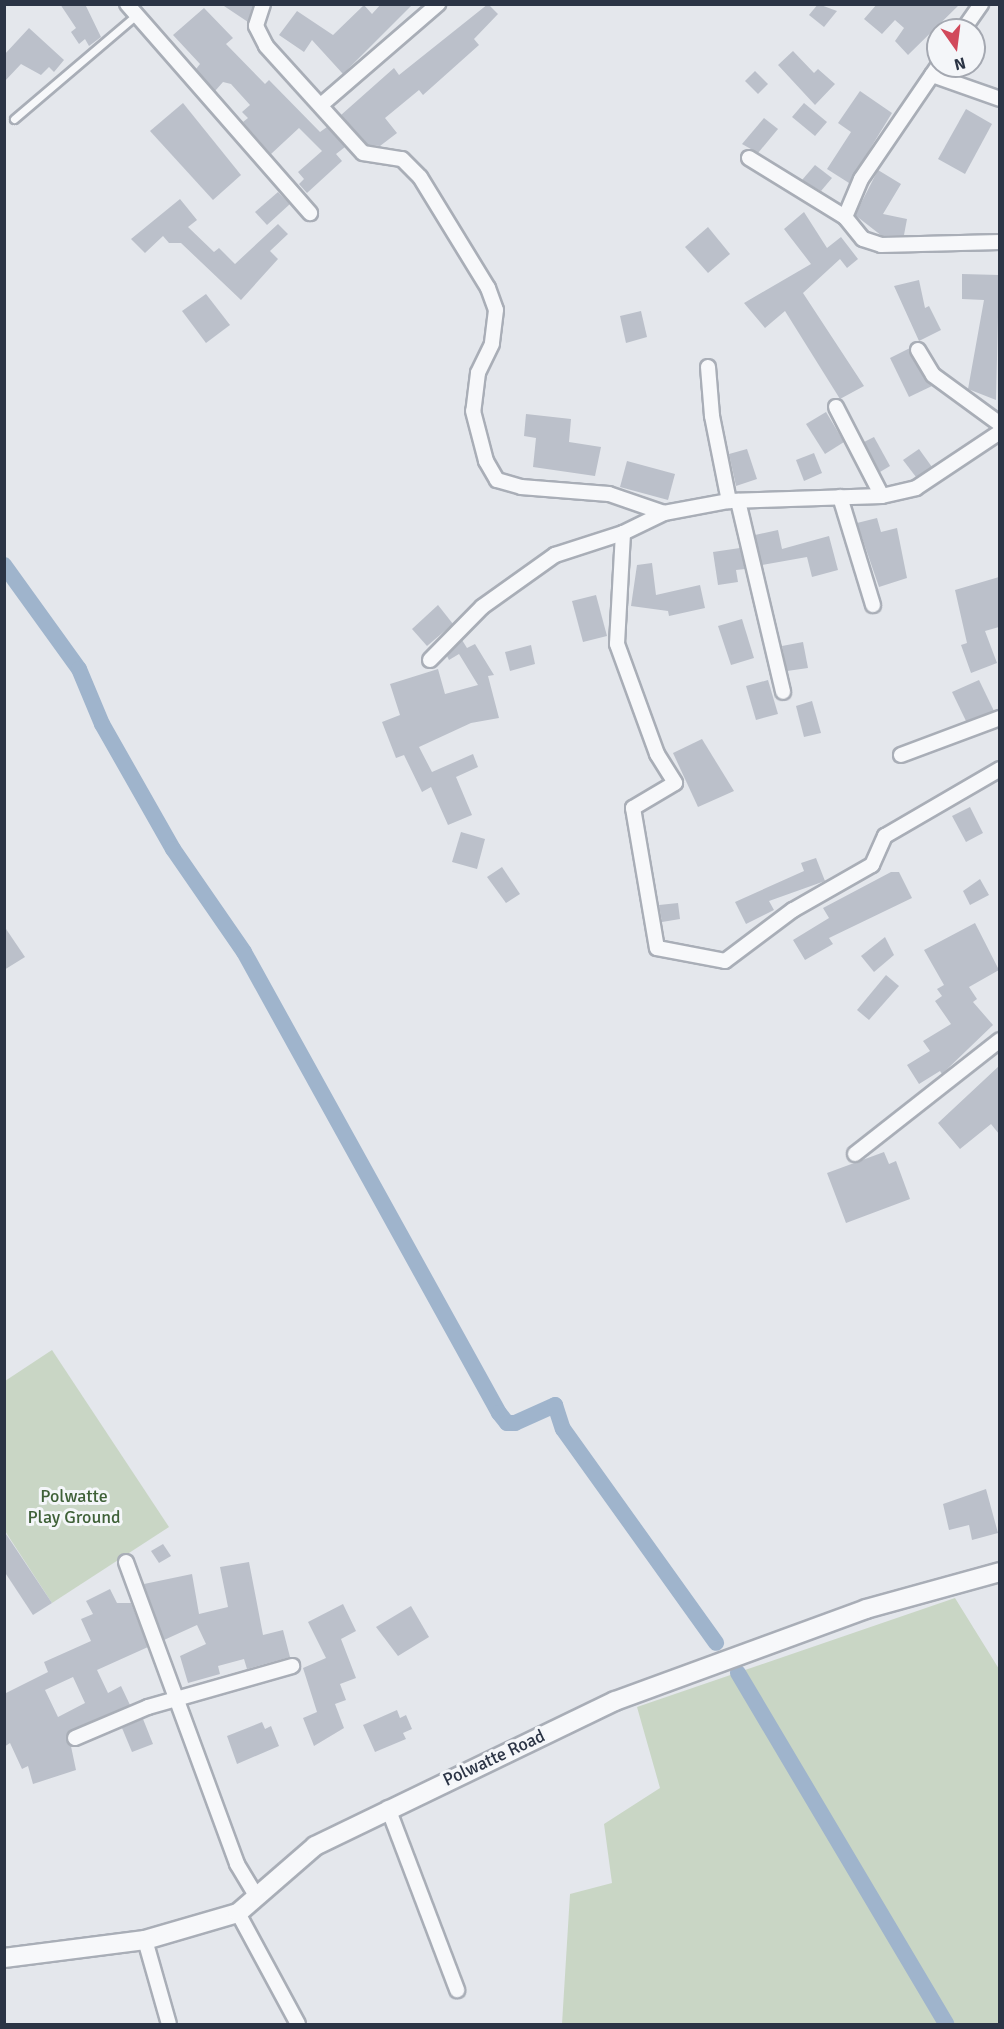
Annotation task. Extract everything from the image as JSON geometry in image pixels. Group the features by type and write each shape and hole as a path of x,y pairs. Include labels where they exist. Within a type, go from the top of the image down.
{"street":[{"path":"263,4 256,26 266,46 363,153 402,159 420,177 488,288 496,310 495,322 492,344 478,373 473,411 491,473 508,485 609,494 664,513"},
{"path":"321,105 438,4"},
{"path":"971,18 981,4"},
{"path":"131,10 310,213"},
{"path":"845,217 861,179 930,78"},
{"path":"953,78 999,99"},
{"path":"749,158 845,217 862,239 881,245 999,242"},
{"path":"918,350 933,375 999,424"},
{"path":"708,366 711,416 783,692"},
{"path":"836,407 882,496"},
{"path":"430,660 482,607 555,555 623,533 664,513 734,501 882,496 916,488 999,432"},
{"path":"840,497 873,605"},
{"path":"623,533 617,644 657,754 675,783 633,808 657,948 725,961 793,910 872,865 885,836 999,769"},
{"path":"901,755 999,718"},
{"path":"855,1154 999,1040"},
{"path":"126,1562 181,1701 237,1864 256,1896"},
{"name":"Polwatte Road","path":"4,1958 145,1940 238,1913 315,1846 388,1808 615,1701 866,1609 999,1572"},
{"path":"75,1738 148,1707 181,1701 292,1666"},
{"path":"388,1808 457,1990"},
{"path":"238,1913 298,2025"},
{"path":"145,1940 169,2025"}],"lane":[{"path":"14,119 131,10"}],"green space":[{"name":"Polwatte Play Ground","path":"52,1350 169,1527 52,1603 5,1531 5,1381"},
{"path":"955,1598 999,1669 999,2024 562,2024 570,1894 612,1883 604,1824 660,1788 637,1707"}],"building":[{"path":"60,4 85,4 101,37 89,46 85,39 79,44 71,32 76,28"},
{"path":"221,4 253,4 248,22"},
{"path":"381,4 413,4 343,74 312,40 304,52 279,35 297,11 333,35 364,5 372,14"},
{"path":"488,4 498,14 474,39 479,45 423,95 419,90 385,118 397,133 380,146 368,145 341,115 394,68 399,75"},
{"path":"818,4 837,11 824,27 809,15"},
{"path":"877,4 960,4 946,18 926,18 926,37 908,55 895,41 904,28 895,20 882,34 864,19"},
{"path":"204,8 233,38 226,44 265,84 269,80 320,132 327,127 345,147 336,154 342,161 307,193 299,184 304,179 298,172 322,151 299,128 271,154 243,122 248,118 242,112 250,105 231,84 223,82 215,91 196,69 200,64 173,35"},
{"path":"29,28 64,60 54,72 49,67 41,75 21,64 4,82 4,55"},
{"path":"793,51 814,73 818,69 835,84 815,105 778,65"},
{"path":"755,71 768,84 758,94 745,81"},
{"path":"860,91 892,113 849,183 827,169 851,132 838,123"},
{"path":"183,103 241,175 213,200 150,131"},
{"path":"804,103 827,122 815,136 792,117"},
{"path":"966,109 992,124 965,174 938,159"},
{"path":"764,118 778,129 758,153 742,144"},
{"path":"815,165 832,178 821,191 802,180"},
{"path":"878,170 901,184 883,214 907,219 904,235 882,236 855,215"},
{"path":"278,192 290,204 267,225 255,212"},
{"path":"180,199 197,220 188,227 214,252 219,248 235,264 278,224 288,234 270,251 278,259 241,300 181,243 169,243 163,236 145,253 131,239"},
{"path":"804,212 827,248 841,237 858,259 847,268 840,259 803,293 864,386 840,399 785,311 765,328 744,303 811,264 784,229"},
{"path":"708,227 730,254 708,273 685,247"},
{"path":"962,274 999,275 996,400 968,389 984,300 962,299"},
{"path":"919,280 925,308 929,306 941,330 919,341 894,286"},
{"path":"206,294 230,325 206,343 182,311"},
{"path":"641,311 647,337 626,343 620,316"},
{"path":"910,348 932,386 909,397 890,358"},
{"path":"826,412 844,442 825,454 806,424"},
{"path":"526,414 571,419 569,442 601,447 595,476 533,467 536,438 524,436"},
{"path":"874,437 890,466 880,472 864,442"},
{"path":"747,449 757,479 736,486 729,454"},
{"path":"919,449 932,467 916,477 903,460"},
{"path":"814,453 822,473 804,481 796,460"},
{"path":"627,461 675,474 668,500 620,487"},
{"path":"877,518 881,532 897,528 907,578 879,587 857,523"},
{"path":"778,530 782,549 829,536 838,570 812,577 807,557 762,565 755,535"},
{"path":"740,548 745,569 736,570 738,582 718,585 713,552"},
{"path":"652,563 656,595 700,585 705,608 669,616 668,611 631,606 637,565"},
{"path":"999,577 999,627 985,631 997,663 971,673 961,645 967,643 955,590"},
{"path":"596,595 607,636 583,642 572,601"},
{"path":"438,605 453,624 427,646 412,629"},
{"path":"742,619 754,658 731,665 718,626"},
{"path":"462,640 467,648 475,644 494,675 488,676 499,718 471,723 419,747 432,772 473,754 478,767 456,777 472,815 448,825 431,787 422,792 404,755 396,758 382,722 400,715 390,684 438,669 445,694 478,685 459,654 449,660 447,656"},
{"path":"803,642 808,668 787,671 782,646"},
{"path":"531,645 535,664 510,671 505,652"},
{"path":"768,680 778,714 756,720 746,686"},
{"path":"979,680 994,711 966,721 952,692"},
{"path":"812,701 821,733 804,737 796,706"},
{"path":"702,739 734,791 698,807 673,753"},
{"path":"970,807 983,833 966,842 952,816"},
{"path":"461,832 485,839 477,869 452,862"},
{"path":"816,858 825,881 769,901 774,910 746,924 735,902 804,871 801,863"},
{"path":"502,867 520,894 506,903 487,877"},
{"path":"891,872 899,872 912,898 829,938 833,944 805,960 793,940 829,918 823,908"},
{"path":"980,879 989,895 970,905 963,891"},
{"path":"678,903 680,919 662,922 659,905"},
{"path":"975,923 999,970 969,987 977,999 973,1002 993,1025 942,1074 940,1071 919,1084 907,1065 930,1051 923,1041 951,1024 935,1001 942,996 937,989 944,985 924,950"},
{"path":"4,926 25,957 4,970"},
{"path":"885,937 894,955 874,972 861,956"},
{"path":"886,975 899,986 869,1020 857,1010"},
{"path":"999,1066 999,1134 991,1124 960,1149 938,1123"},
{"path":"884,1152 889,1164 896,1161 910,1199 846,1223 827,1173"},
{"path":"986,1489 998,1533 972,1540 969,1525 949,1530 943,1504"},
{"path":"4,1531 52,1603 33,1615 4,1571"},
{"path":"163,1544 171,1556 159,1563 151,1551"},
{"path":"249,1562 263,1635 283,1630 290,1657 247,1669 244,1659 218,1666 220,1674 188,1683 180,1656 206,1644 197,1625 164,1640 144,1584 192,1574 199,1614 228,1607 220,1567"},
{"path":"110,1589 117,1603 131,1603 148,1647 97,1670 108,1693 121,1686 130,1705 68,1732 76,1770 33,1784 28,1766 22,1769 10,1743 4,1747 4,1694 48,1672 44,1662 91,1641 81,1619 93,1614 86,1601","holes":["73,1677 85,1703 58,1717 45,1690"]},
{"path":"343,1604 356,1631 341,1639 356,1678 340,1684 346,1700 335,1704 344,1728 314,1746 303,1718 317,1712 303,1668 326,1658 308,1622"},
{"path":"411,1606 429,1637 398,1656 376,1627"},
{"path":"397,1710 400,1718 406,1715 412,1729 403,1733 406,1739 375,1752 363,1725"},
{"path":"143,1719 153,1744 132,1752 122,1728"},
{"path":"262,1722 265,1729 271,1726 279,1746 237,1764 227,1736"}],"waterway":[{"path":"4,565 79,669 102,724 173,849 244,952 499,1413 507,1423 515,1423 555,1405 563,1429 716,1643"},
{"path":"738,1673 946,2024"}]}
